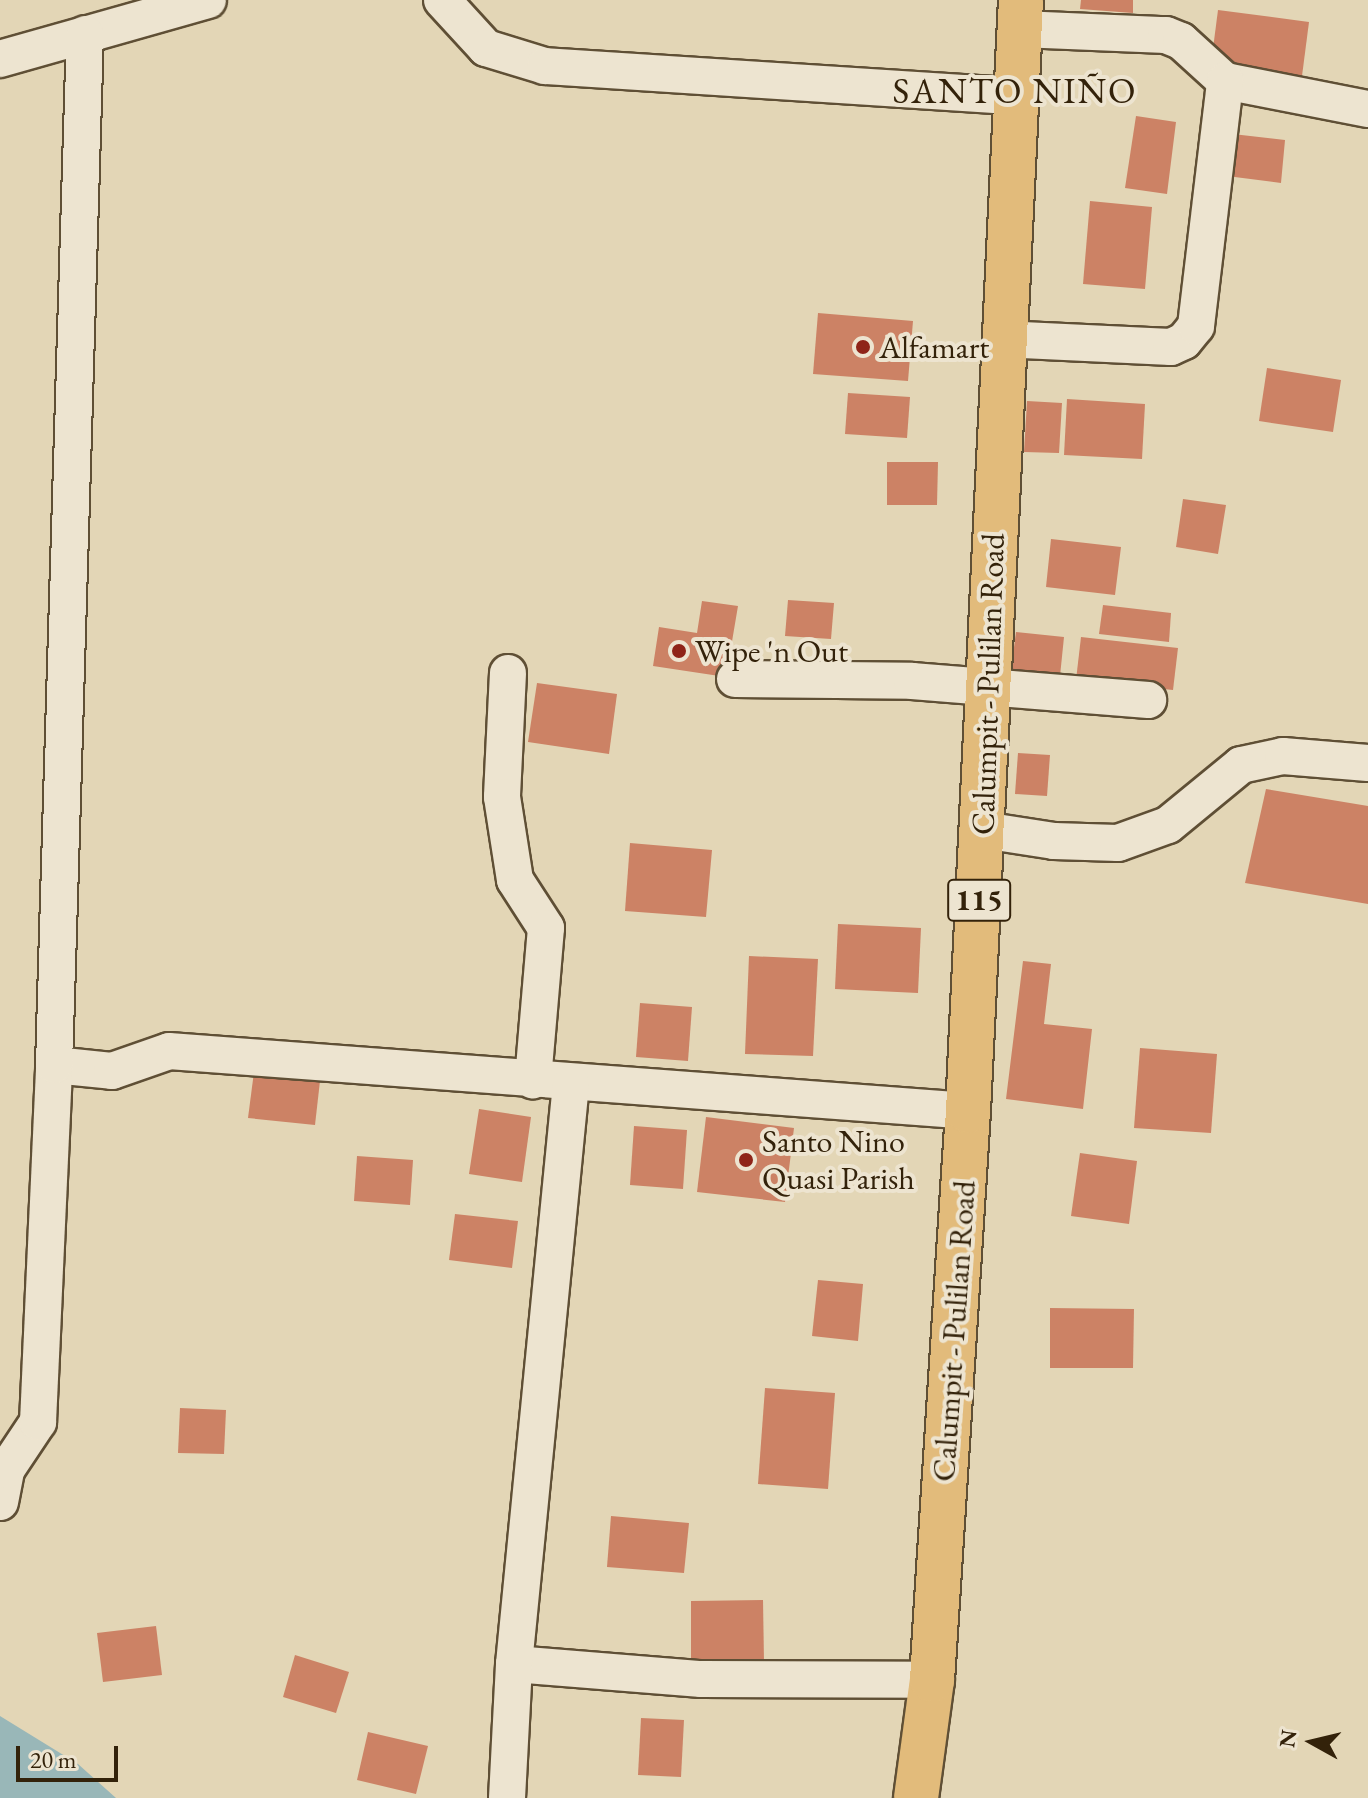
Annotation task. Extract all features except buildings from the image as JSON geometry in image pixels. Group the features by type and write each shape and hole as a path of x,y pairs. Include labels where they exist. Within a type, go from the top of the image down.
{"main road":[{"name":"Calumpit - Pulilan Road","path":"916,1798 932,1680 968,1111 983,830 1001,339 1015,96 1040,15"}],"street":[{"path":"0,59 208,0"},
{"path":"445,1 486,48 545,66 689,71 1015,96"},
{"path":"1040,15 1166,35 1181,41 1225,81 1368,109"},
{"path":"0,1502 6,1470 38,1422 54,1065 85,34"},
{"path":"1001,339 1171,347 1184,341 1196,326 1225,81"},
{"path":"508,673 502,797 515,880 546,928 533,1080"},
{"path":"735,679 989,686 1148,700"},
{"path":"983,830 1054,841 1118,843 1168,825 1241,765 1283,756 1368,763"},
{"path":"54,1065 112,1071 169,1051 571,1084 968,1111"},
{"path":"507,1798 514,1664 571,1084"},
{"path":"514,1664 701,1679 932,1680"}],"water":[{"path":"0,1716 78,1764 116,1798 0,1798"}],"place":[{"name":"Alfamart","path":"863,347"},
{"name":"Wipe 'n Out","path":"679,651"},
{"name":"Santo Nino Quasi Parish","path":"746,1160"}],"district":[{"name":"SANTO NIÑO","path":"1015,91"}]}
